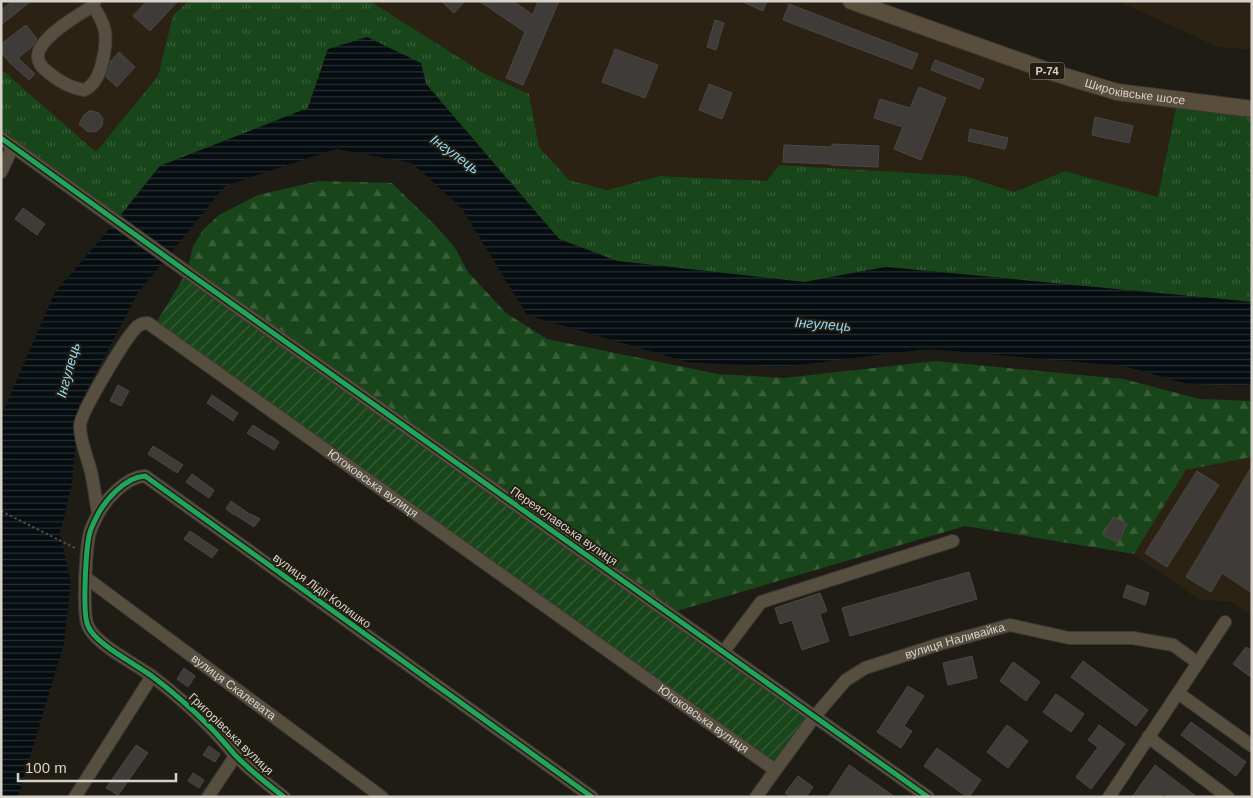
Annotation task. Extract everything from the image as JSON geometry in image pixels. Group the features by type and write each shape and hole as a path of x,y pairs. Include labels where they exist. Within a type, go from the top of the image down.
{"main road":[{"name":"Широківське шосе","path":"850,1 1054,73 1118,92 1252,109"}],"street":[{"path":"94,4 104,31 105,46 101,66 91,86 84,90 75,89 42,68 38,57 42,46 56,30 94,4"},
{"path":"1,138 13,146 1,172"},
{"name":"Переяславська вулиця","path":"13,146 187,272 928,797"},
{"name":"Югоковська вулиця","path":"98,513 80,428 81,420 102,380 130,336 136,328 143,323 148,323 775,770"},
{"name":"вулиця Лідії Колишко","path":"85,577 89,536 98,513 104,504 128,481 139,476 145,476 592,797"},
{"path":"724,651 761,602 953,541"},
{"name":"Григорівська вулиця","path":"85,577 85,614 87,625 92,635 152,676 211,727 236,755 282,796"},
{"name":"вулиця Скалевата","path":"85,577 382,797"},
{"path":"1109,797 1225,622"},
{"name":"вулиця Наливайка","path":"756,797 815,716 846,680 865,668 940,644 1010,625 1069,638 1133,638 1173,645 1198,663"},
{"path":"75,797 152,676"},
{"path":"1178,693 1252,746"},
{"path":"1148,737 1228,797"},
{"path":"208,797 236,755"}],"path":[{"path":"1,511 82,552"}],"shaded area":[{"path":"6,1 189,1 173,15 158,76 96,153 1,69 1,5"},
{"path":"370,1 856,1 1117,92 1178,99 1158,198 1065,171 1014,192 965,176 779,165 767,181 660,176 607,190 569,181 539,147 529,94 485,74"},
{"path":"1118,1 1252,1 1252,50 1218,47"},
{"path":"1252,457 1252,616 1231,602 1198,599 1134,554 1186,470"}],"green space":[{"path":"189,1 370,1 485,74 529,94 539,147 569,180 607,190 660,176 767,181 779,165 965,176 1014,192 1065,171 1158,197 1176,108 1252,118 1252,302 886,267 804,282 617,261 559,239 426,84 421,63 328,49 308,108 160,166 116,221 1,130 1,69 96,152 158,76 173,15"},
{"path":"319,181 392,183 437,227 456,249 468,272 506,313 547,339 718,374 784,378 936,361 1123,379 1200,399 1252,401 1252,457 1186,470 1134,554 965,526 670,613 187,272 193,246 203,230 219,215 258,195"},
{"path":"187,272 815,716 775,770 154,326"}],"water":[{"name":"Інгулець","path":"367,37 421,63 426,84 559,239 617,261 804,282 886,267 1252,302 1252,386 1188,384 1124,366 928,349 781,367 687,362 527,315 462,209 412,163 336,149 225,186 138,293 79,405 72,484 60,533 71,582 64,644 18,797 1,797 1,416 55,292 160,166 308,108 328,49"}],"building":[{"path":"13,1 31,1 1,25 1,10"},
{"path":"147,1 178,1 150,31 133,16"},
{"path":"441,1 465,1 454,13"},
{"path":"479,1 513,1 533,15 538,1 559,1 523,85 506,78 525,32"},
{"path":"741,1 767,1 763,11"},
{"path":"789,4 918,54 912,69 783,20"},
{"path":"715,20 724,23 716,50 707,47"},
{"path":"26,25 37,39 32,47 18,58 35,74 29,80 1,52 1,44"},
{"path":"615,49 658,65 645,98 602,82"},
{"path":"119,52 135,67 117,87 106,77 111,61"},
{"path":"935,60 984,79 980,89 931,70"},
{"path":"709,84 732,93 722,119 699,110"},
{"path":"919,87 946,98 921,160 894,149 903,127 874,118 880,99 910,108"},
{"path":"89,111 99,113 103,119 102,126 97,131 87,131 79,124 84,115"},
{"path":"1095,117 1133,126 1129,143 1092,135"},
{"path":"970,129 1008,138 1005,149 968,141"},
{"path":"832,144 879,146 878,167 783,162 784,145 832,147"},
{"path":"23,208 45,224 37,235 15,219"},
{"path":"118,385 129,391 121,406 110,401"},
{"path":"212,395 238,413 233,421 207,403"},
{"path":"253,425 279,442 274,450 247,433"},
{"path":"153,446 183,465 177,473 148,454"},
{"path":"1252,466 1252,593 1222,573 1211,592 1186,577"},
{"path":"1197,471 1219,485 1167,567 1145,553"},
{"path":"192,474 214,490 209,498 186,482"},
{"path":"231,501 260,519 254,527 226,509"},
{"path":"1113,517 1127,524 1118,543 1103,535"},
{"path":"190,531 218,550 212,558 184,539"},
{"path":"969,572 977,599 850,636 842,608"},
{"path":"1127,585 1149,593 1145,605 1123,597"},
{"path":"820,593 827,611 820,614 829,641 802,650 792,620 780,624 775,608"},
{"path":"1246,647 1252,651 1252,678 1233,664"},
{"path":"972,656 977,678 948,685 943,663"},
{"path":"1083,661 1148,710 1136,726 1071,677"},
{"path":"1013,662 1040,682 1026,701 1000,681"},
{"path":"184,668 195,676 188,687 177,679"},
{"path":"908,686 924,696 904,726 912,731 901,748 877,732"},
{"path":"1056,694 1084,714 1071,732 1043,712"},
{"path":"1191,722 1246,762 1236,776 1181,735"},
{"path":"1007,725 1028,741 1008,768 987,752"},
{"path":"1099,725 1125,744 1091,789 1076,777 1098,747 1088,740"},
{"path":"136,745 148,753 118,795 106,788"},
{"path":"209,746 220,754 215,762 203,755"},
{"path":"937,748 981,780 969,797 924,766"},
{"path":"849,765 895,797 828,797"},
{"path":"1155,765 1197,797 1167,797 1163,793 1161,797 1132,797"},
{"path":"193,773 204,780 199,788 188,781"},
{"path":"798,776 813,787 806,797 791,797 785,793"}],"cycle path":[{"path":"1,138 928,797"},
{"path":"284,797 241,761 210,727 182,701 153,677 99,640 88,626 85,609 85,582 90,532 104,504 123,485 137,477 145,476 592,797"}]}
